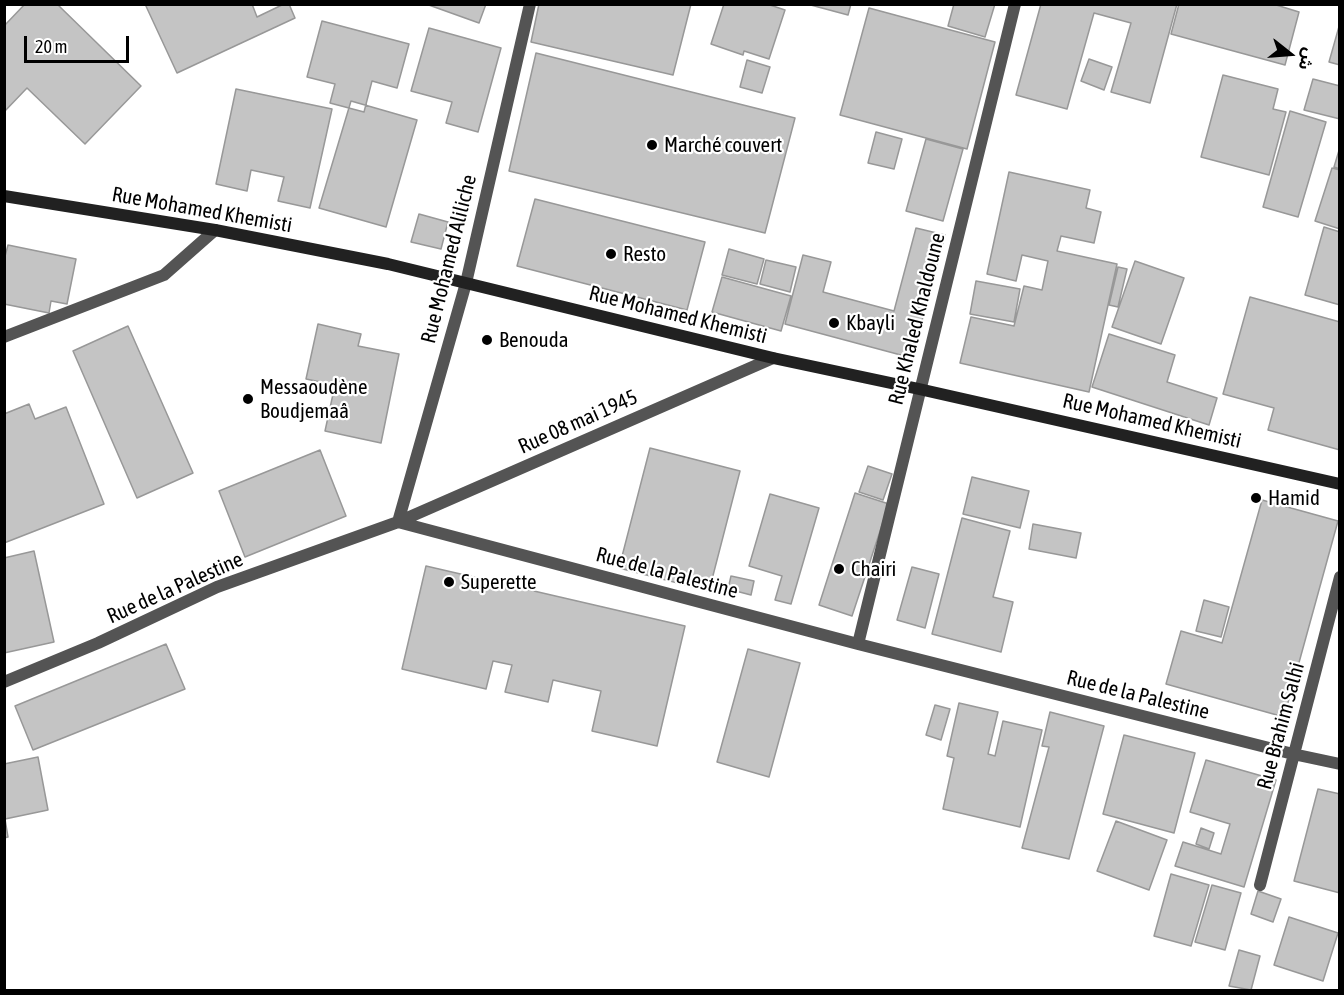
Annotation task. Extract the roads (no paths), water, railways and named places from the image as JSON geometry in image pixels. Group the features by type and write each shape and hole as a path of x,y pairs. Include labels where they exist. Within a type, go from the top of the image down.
{"main road":[{"name":"Rue Mohamed Khemisti","path":"4,196 215,230 387,264 773,358 1340,484"}],"street":[{"name":"Rue Mohamed Aliliche","path":"399,522 465,283 530,4"},
{"name":"Rue Khaled Khaldoune","path":"858,644 1015,4"},
{"path":"4,337 164,275 215,230"},
{"name":"Rue 08 mai 1945","path":"399,522 773,358"},
{"name":"Rue de la Palestine","path":"4,682 98,643 217,587 399,522 858,644 1340,764"},
{"name":"Rue Brahim Salhi","path":"1260,885 1340,577"}],"place":[{"name":"Marché couvert","path":"652,145"},
{"name":"Resto","path":"611,254"},
{"name":"Kbayli","path":"834,323"},
{"name":"Benouda","path":"487,340"},
{"name":"Messaoudène Boudjemaâ","path":"248,399"},
{"name":"Hamid","path":"1256,498"},
{"name":"Chairi","path":"839,569"},
{"name":"Superette","path":"449,582"}]}
